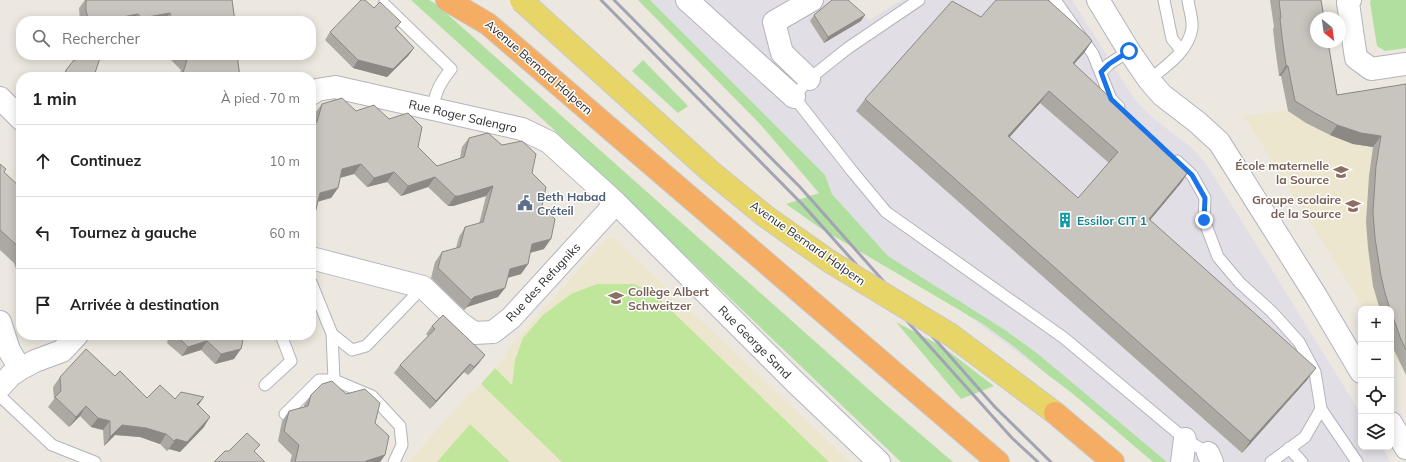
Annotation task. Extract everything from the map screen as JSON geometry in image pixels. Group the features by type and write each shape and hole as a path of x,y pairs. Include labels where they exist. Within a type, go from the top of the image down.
{"highway":[{"path":"447,0 488,24"},
{"name":"Avenue Bernard Halpern","path":"488,24 998,462"},
{"name":"Avenue Bernard Halpern","path":"1055,414 1113,462"}],"main road":[{"name":"Avenue Bernard Halpern","path":"464,0 488,24"},
{"name":"Avenue Bernard Halpern","path":"521,0 710,171 765,216 829,261 951,335 1055,414"}],"street":[{"path":"686,0 794,97"},
{"path":"809,79 782,53 774,22 812,0"},
{"path":"1098,0 1129,51 1149,80 1162,95 1197,122 1219,142 1316,296 1358,367"},
{"path":"1350,0 1348,3 1356,58 1372,69 1406,64"},
{"name":"Rue Roger Salengro","path":"316,91 335,87 522,129 549,142 616,203"},
{"path":"0,98 16,114"},
{"name":"Rue des Refugniks","path":"316,259 423,287 460,323 474,333 493,332 511,318 616,203"},
{"name":"Rue George Sand","path":"616,203 794,382 879,462"},
{"path":"0,322 9,350 20,370"},
{"path":"0,387 11,375 35,361 62,352 73,340"},
{"path":"1394,428 1406,448"},
{"path":"1182,462 1185,438"}],"lane":[{"path":"919,0 848,48 809,79 794,97 852,172 886,212 1064,338 1185,438 1214,459"},
{"path":"1055,0 1093,54 1111,99 1126,114"},
{"path":"1164,0 1172,39 1181,50"},
{"path":"1149,80 1188,42 1192,26 1188,0"},
{"path":"384,4 451,68 441,82 432,108"},
{"path":"1101,72 1109,64 1129,51"},
{"path":"1171,155 1192,175 1205,198 1204,220 1218,257 1240,283 1272,312 1299,342 1315,372 1321,408 1357,462"},
{"path":"332,334 352,350 366,346 423,287"},
{"path":"316,294 332,334 334,380"},
{"path":"265,385 291,361 283,340"},
{"path":"285,414 319,380 334,380 372,396 400,426 402,445 394,462"},
{"path":"0,396 52,446 95,462"},
{"path":"1271,462 1305,437 1321,408"},
{"path":"1289,448 1302,462"}],"shaded area":[{"path":"650,0 849,0 869,20 902,0 1072,0 1134,99 1154,119 1192,148 1207,165 1358,409 1358,450 1384,450 1391,462 1153,462 1072,393 888,256 832,194 825,175"},
{"name":"Groupe scolaire de la Source","path":"1406,94 1406,375 1394,357 1394,306 1362,306 1244,116"},
{"name":"Collège Albert Schweitzer","path":"612,236 850,462 408,462 471,392 473,393 506,357 504,354 603,242"}],"green space":[{"path":"411,0 429,0 436,4 884,403 953,462 901,462 550,126"},
{"path":"638,0 650,0 825,175 832,194 888,256 1005,330 1038,354 1167,462 1153,462 1072,393 1016,348 983,324 820,228 786,204 819,193 760,124"},
{"path":"1371,0 1406,0 1406,48 1385,51 1377,46 1370,2"},
{"path":"643,60 688,106 678,113 632,71"},
{"name":"Collège Albert Schweitzer","path":"597,284 634,284 653,293 829,462 562,462 481,384 495,368 512,385 515,360 523,338 543,315 571,294"},
{"path":"896,322 943,347 994,386 961,399"},
{"path":"470,424 510,462 437,462"}],"building":[{"path":"86,0 232,0 234,16 170,16 170,13 153,16 140,16 138,14 128,16 87,16"},
{"path":"361,0 365,0 374,8 380,2 401,22 395,28 414,48 393,69 358,60 330,32"},
{"path":"832,0 848,0 865,15 828,37 814,15"},
{"name":"Essilor CIT 1","path":"996,0 1048,0 1088,36 1092,41 1073,63 1189,171 1149,219 1316,368 1250,441 865,99 952,1 981,17","holes":["1049,91 1118,152 1078,198 1008,136"]},
{"path":"1279,0 1321,0 1323,12 1310,12 1310,48 1329,48 1337,95 1406,84 1406,350 1394,320 1394,306 1389,306 1385,293 1375,238 1373,212 1376,166 1381,136 1361,133 1337,125 1295,101 1288,66 1286,65"},
{"path":"74,60 99,60 95,72 66,72"},
{"path":"187,60 238,60 239,72 183,72"},
{"path":"342,98 356,111 374,105 389,119 408,113 422,127 418,147 437,166 464,157 469,138 488,133 502,145 522,141 536,154 532,173 546,187 542,206 555,219 551,239 532,244 528,264 510,269 505,288 474,297 471,300 438,268 442,252 460,247 465,227 483,222 493,186 455,196 435,177 408,186 394,172 374,178 361,164 342,169 338,188 320,193 316,209 316,122 322,104"},
{"path":"0,164 6,169 4,172 16,183 16,244 0,230"},
{"path":"443,315 485,355 474,367 470,364 436,401 400,365 435,329 432,326"},
{"path":"181,340 243,340 241,349 221,354 207,341 188,347"},
{"path":"86,349 115,376 120,371 147,398 160,385 175,399 181,392 204,397 197,404 210,417 187,442 176,439 174,441 166,434 146,428 122,425 110,437 110,421 98,418 86,406 76,417 55,397 61,391 60,377"},
{"path":"332,381 346,394 365,389 380,403 375,423 389,436 385,455 366,462 295,462 299,445 284,431 289,411 308,406 311,395 322,384"},
{"path":"247,433 260,445 254,451 265,462 214,462 225,451 229,451"}],"railway":[{"path":"601,0 803,205 1012,438 1038,462"},
{"path":"614,0 800,187 995,407 1051,462"}],"place":[{"name":"École maternelle la Source","path":"1341,172"},
{"name":"Beth Habad Créteil","path":"525,203"},
{"name":"Groupe scolaire de la Source","path":"1353,206"},
{"name":"Essilor CIT 1","path":"1065,220"},
{"name":"Collège Albert Schweitzer","path":"616,298"}],"route":[{"path":"1129,51 1109,64 1101,72 1111,99 1192,175 1205,198 1204,220"}]}
